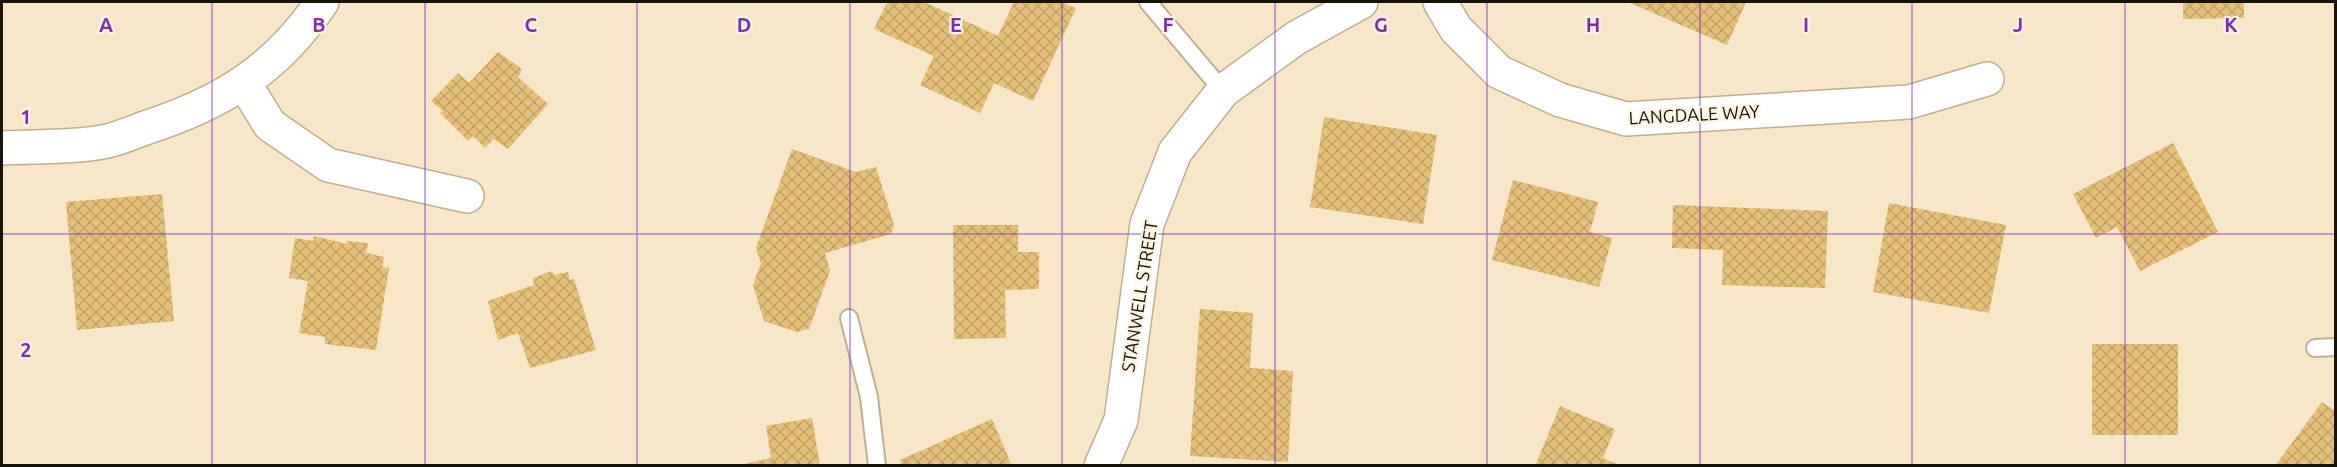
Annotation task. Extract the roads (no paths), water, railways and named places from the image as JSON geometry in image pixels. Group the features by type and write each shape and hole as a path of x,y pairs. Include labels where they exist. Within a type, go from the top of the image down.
{"street":[{"path":"2,148 102,142 167,121 231,93 267,66 309,21 322,2"},
{"name":"STANWELL STREET","path":"1101,465 1120,420 1147,224 1174,152 1223,91 1296,38 1361,2"},
{"name":"LANGDALE WAY","path":"1440,2 1456,29 1499,72 1560,100 1626,119 1909,102 1987,79"},
{"path":"244,83 270,125 328,165 467,195"}],"lane":[{"path":"1148,2 1223,91"},
{"path":"849,318 869,397 877,465"},
{"path":"2315,348 2336,347"}]}
